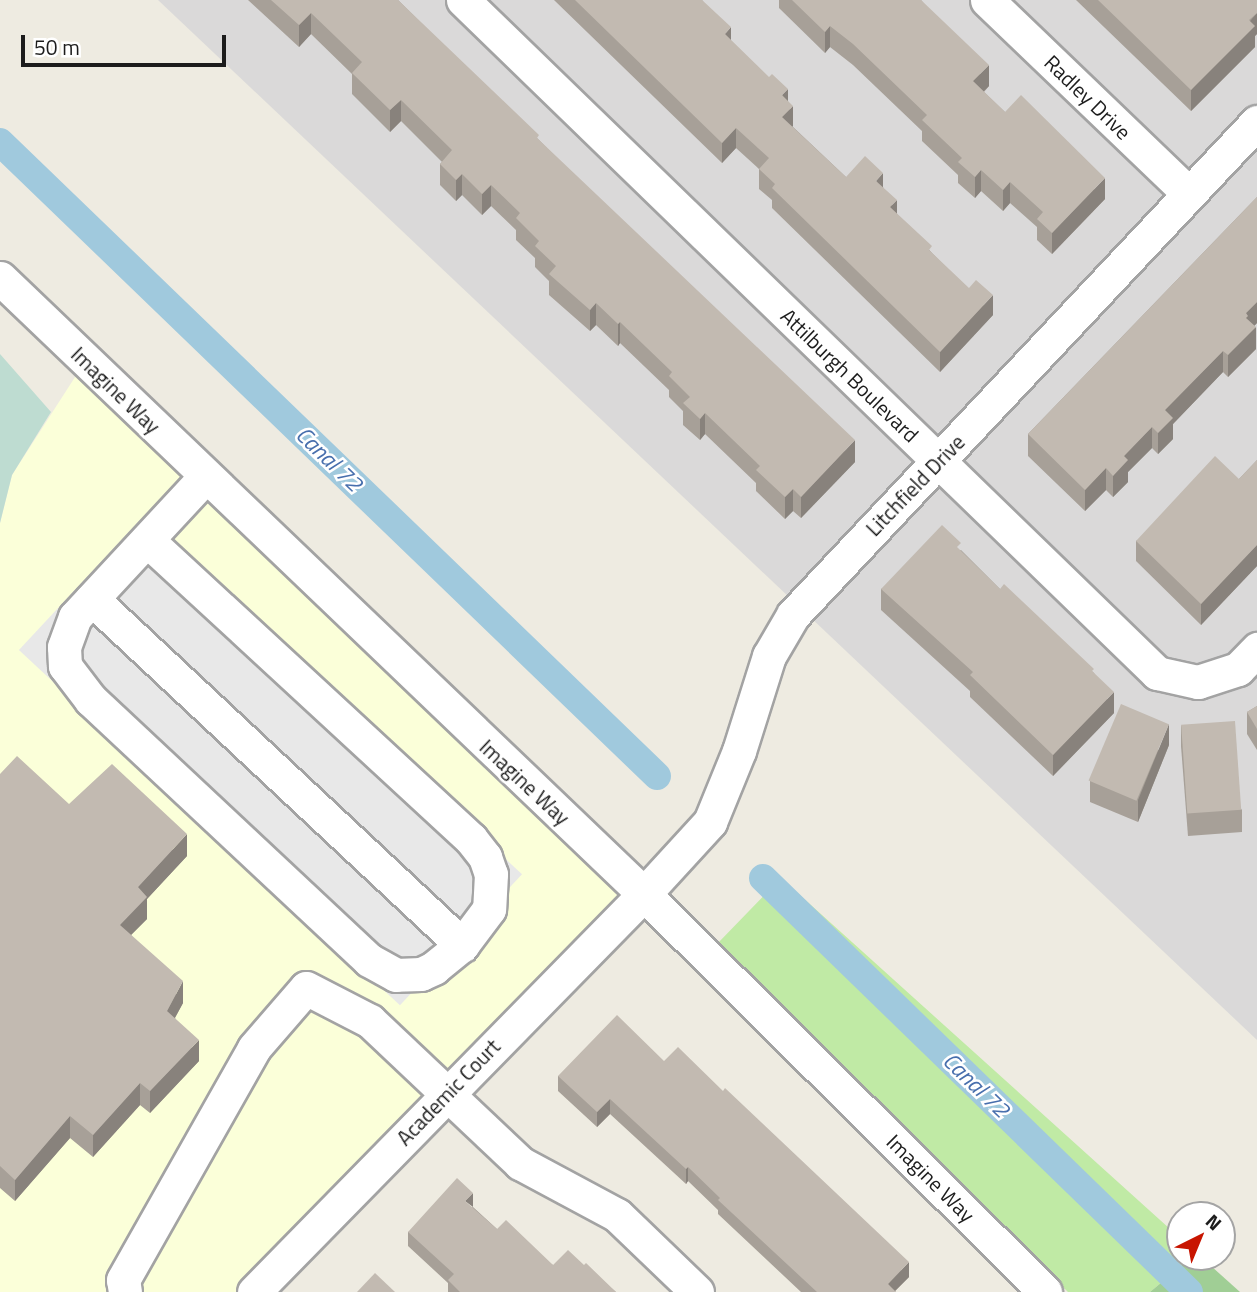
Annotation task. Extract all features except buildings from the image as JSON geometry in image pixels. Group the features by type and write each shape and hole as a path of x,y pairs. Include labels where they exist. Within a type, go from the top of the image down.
{"street":[{"name":"Attilburgh Boulevard","path":"463,0 1157,673 1198,682 1238,669 1257,649"},
{"name":"Radley Drive","path":"987,0 1189,194"},
{"name":"Litchfield Drive","path":"644,894 710,822 740,751 769,656 793,615 1257,122"},
{"name":"Imagine Way","path":"0,278 644,894 1045,1292"},
{"path":"147,540 471,839 485,857 492,890 489,909 462,945 434,968 421,974 396,975 369,960 74,680 65,666 65,640 75,617 206,476"},
{"path":"92,599 462,945"},
{"name":"Academic Court","path":"254,1292 644,894"},
{"path":"125,1292 123,1280 254,1048 306,988 370,1021 520,1163 617,1215 697,1292"}],"shaded area":[{"path":"158,0 1257,0 1257,1040"},
{"path":"0,354 51,412 12,475 0,523"},
{"path":"86,360 644,894 256,1292 0,1292 0,523 12,475"},
{"path":"141,519 522,874 400,1005 19,650"}],"green space":[{"path":"781,878 1166,1225 1166,1271 1175,1271 1150,1292 1068,1292 717,944"},
{"path":"1175,1271 1217,1271 1240,1292 1150,1292"}],"waterway":[{"name":"Canal 72","path":"0,142 657,776"},
{"name":"Canal 72","path":"763,878 1189,1292"}]}
